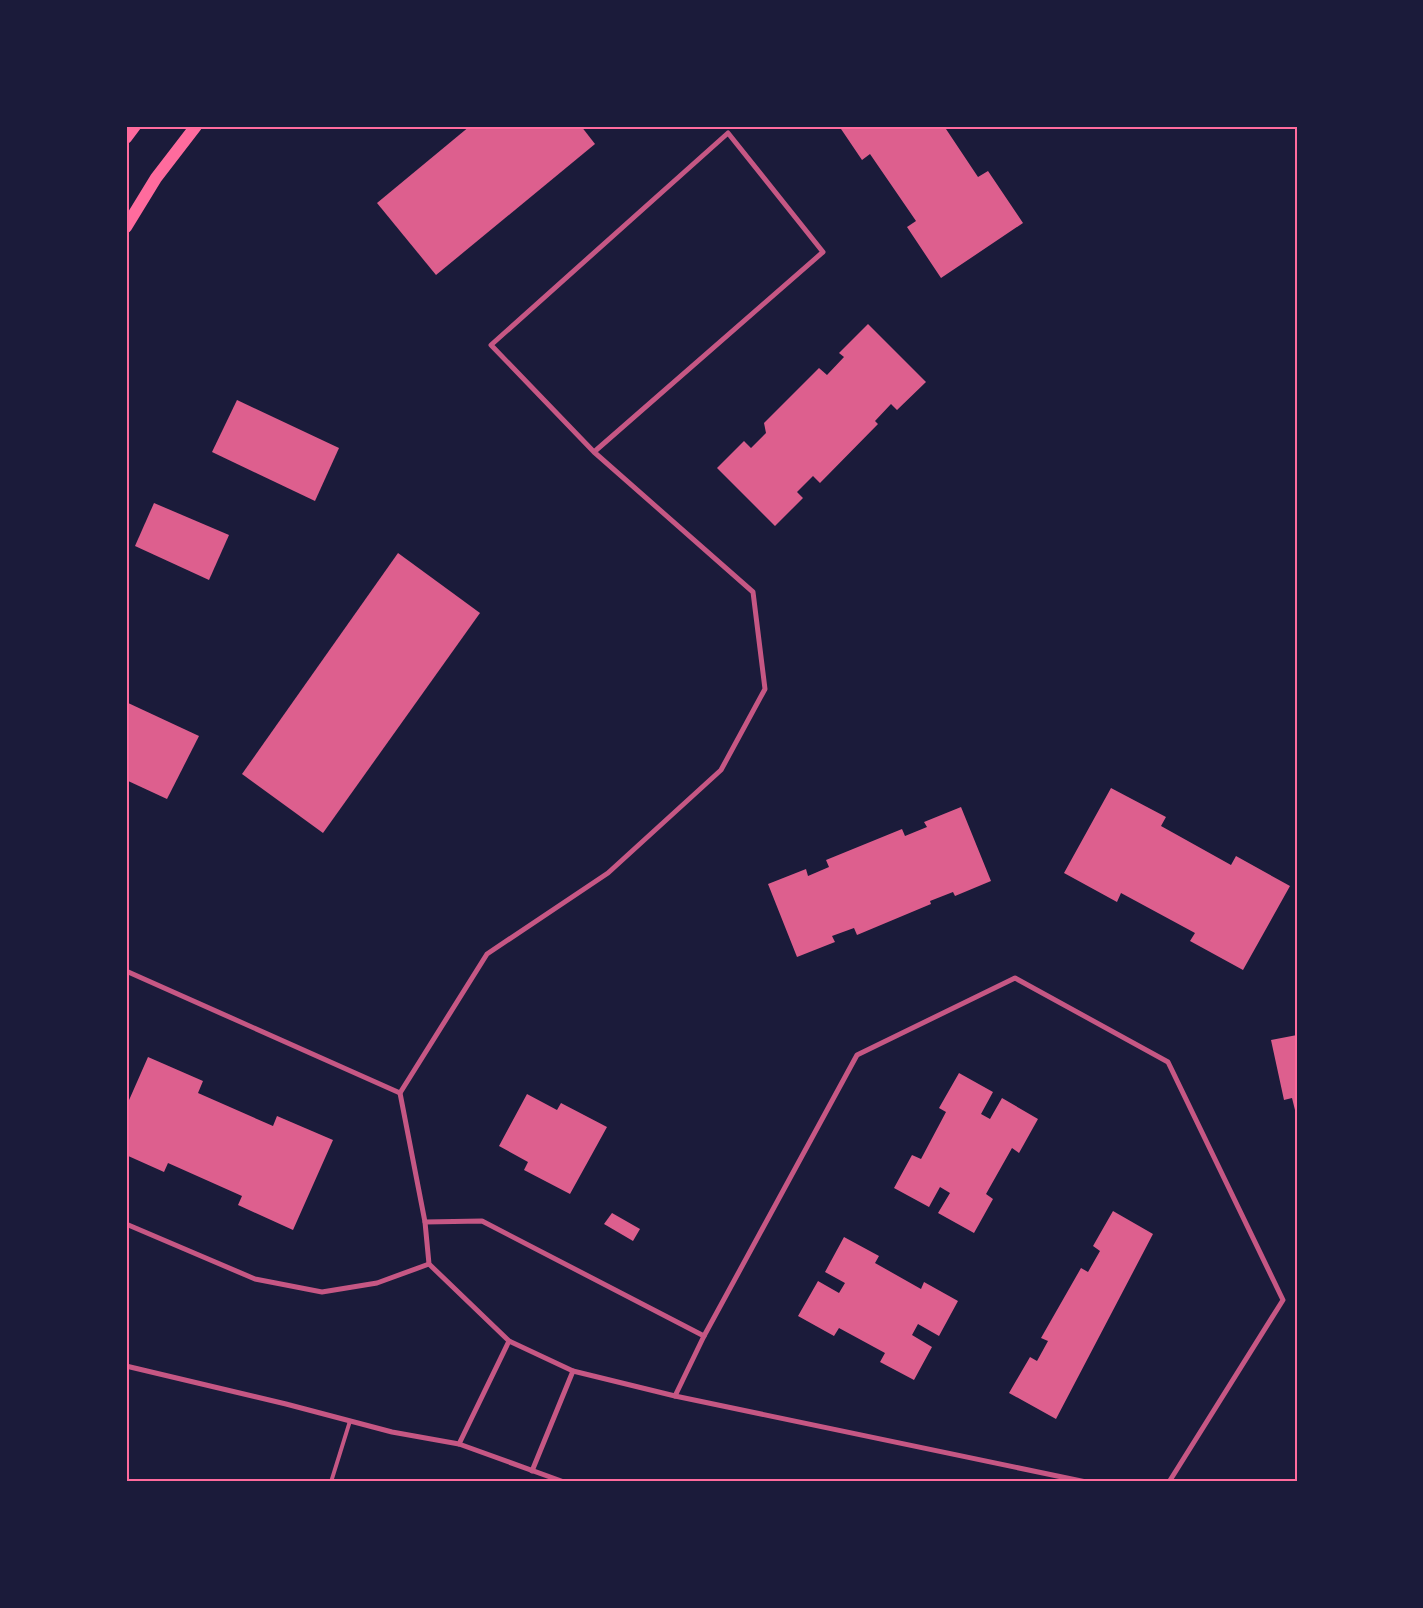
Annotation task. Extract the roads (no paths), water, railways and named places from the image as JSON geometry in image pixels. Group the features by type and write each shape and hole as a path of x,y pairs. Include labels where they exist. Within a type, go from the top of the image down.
{"main road":[{"path":"126,138 135,126"},
{"path":"126,226 156,178 196,126"}],"street":[{"path":"594,452 823,252 728,133 491,345 594,452 753,592 765,689 722,770 608,873 487,954 400,1093 425,1222 429,1264 508,1341 573,1370 675,1396 1086,1482"},
{"path":"126,971 400,1093"},
{"path":"675,1396 704,1336 857,1055 1015,978 1168,1062 1282,1300 1169,1482"},
{"path":"425,1222 482,1222 704,1336"},
{"path":"126,1224 255,1279 322,1292 377,1283 429,1264"},
{"path":"459,1444 508,1341"},
{"path":"126,1366 392,1432 459,1444 564,1482"},
{"path":"532,1471 573,1370"}],"lane":[{"path":"330,1482 350,1421"}]}
